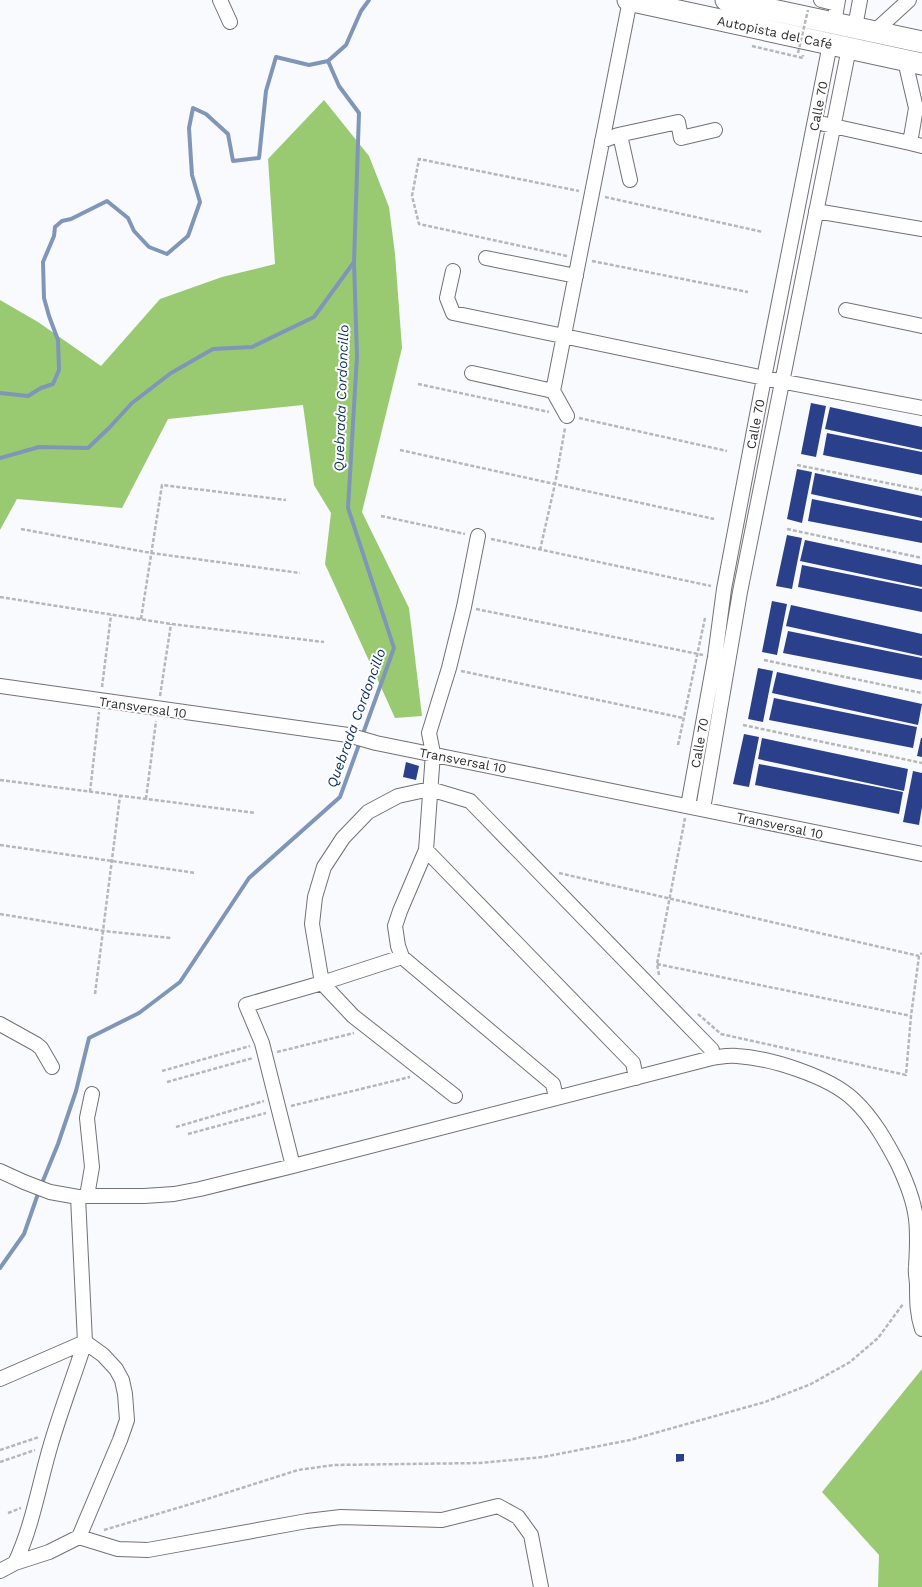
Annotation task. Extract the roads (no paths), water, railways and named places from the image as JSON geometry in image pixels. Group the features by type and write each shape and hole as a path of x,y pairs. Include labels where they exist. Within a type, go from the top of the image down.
{"highway":[{"name":"Autopista del Café","path":"629,0 914,62"},
{"name":"Autopista del Café","path":"726,0 836,9 864,30 922,42"}],"street":[{"path":"220,0 230,22"},
{"path":"567,416 553,391 629,0"},
{"path":"821,0 836,9"},
{"path":"860,0 864,30 908,0"},
{"name":"Calle 70","path":"688,806 715,657 724,589 764,378 815,122 839,46"},
{"name":"Calle 70","path":"703,809 740,592 833,126 839,46"},
{"path":"815,122 916,144 919,109 914,62"},
{"path":"602,141 620,135 678,122 681,138 715,130"},
{"path":"620,135 630,180"},
{"path":"816,211 922,229"},
{"path":"486,258 576,276"},
{"path":"453,271 447,298 453,313 764,378 922,408"},
{"path":"846,310 922,326"},
{"path":"472,373 553,391"},
{"path":"478,536 464,607 449,668 429,733 432,754 426,850 395,926 398,946 402,957 553,1084 556,1098"},
{"name":"Transversal 10","path":"0,686 348,735 376,743 922,854"},
{"path":"455,1096 353,1016 322,983 312,924 315,897 324,868 343,838 368,812 398,796 430,789 470,801 712,1050 712,1058"},
{"path":"426,850 633,1063 636,1078"},
{"path":"293,1166 274,1111 262,1043 246,1005 322,983 402,957"},
{"path":"0,1024 41,1048 52,1067"},
{"path":"0,1171 50,1192 82,1196 144,1196 174,1194 293,1166 712,1058 736,1056 789,1067 810,1074 842,1090 854,1099 880,1132 902,1174 914,1211 918,1239 916,1296 918,1314 922,1329"},
{"path":"15,1563 29,1530 53,1438 85,1342 82,1196 92,1167 87,1118 92,1094"},
{"path":"0,1379 85,1342"},
{"path":"0,1571 15,1563 49,1552 79,1537 120,1440 127,1420 125,1394 122,1380 116,1369 103,1355 85,1342"},
{"path":"79,1537 118,1550 148,1550 307,1521 334,1518 442,1520 498,1506 518,1517 531,1535 541,1587"}],"waterway":[{"path":"0,393 28,396 41,388 53,384 59,370 58,340 44,298 43,262 54,236 55,227 62,221 71,219 107,201 128,218 134,231 149,247 167,254 188,236 200,202 192,175 189,128 193,108 206,114 228,134 233,161 259,158 266,91 276,57 309,65 328,61 346,45 361,11 369,0"},
{"name":"Quebrada Cordoncillo","path":"0,1268 24,1234 76,1091 89,1038 139,1013 180,982 249,878 340,797 394,648 348,508 357,356 354,262 359,113 339,86 328,61"},
{"path":"0,458 39,447 88,448 132,403 171,373 213,349 252,347 314,317 354,262"}]}
